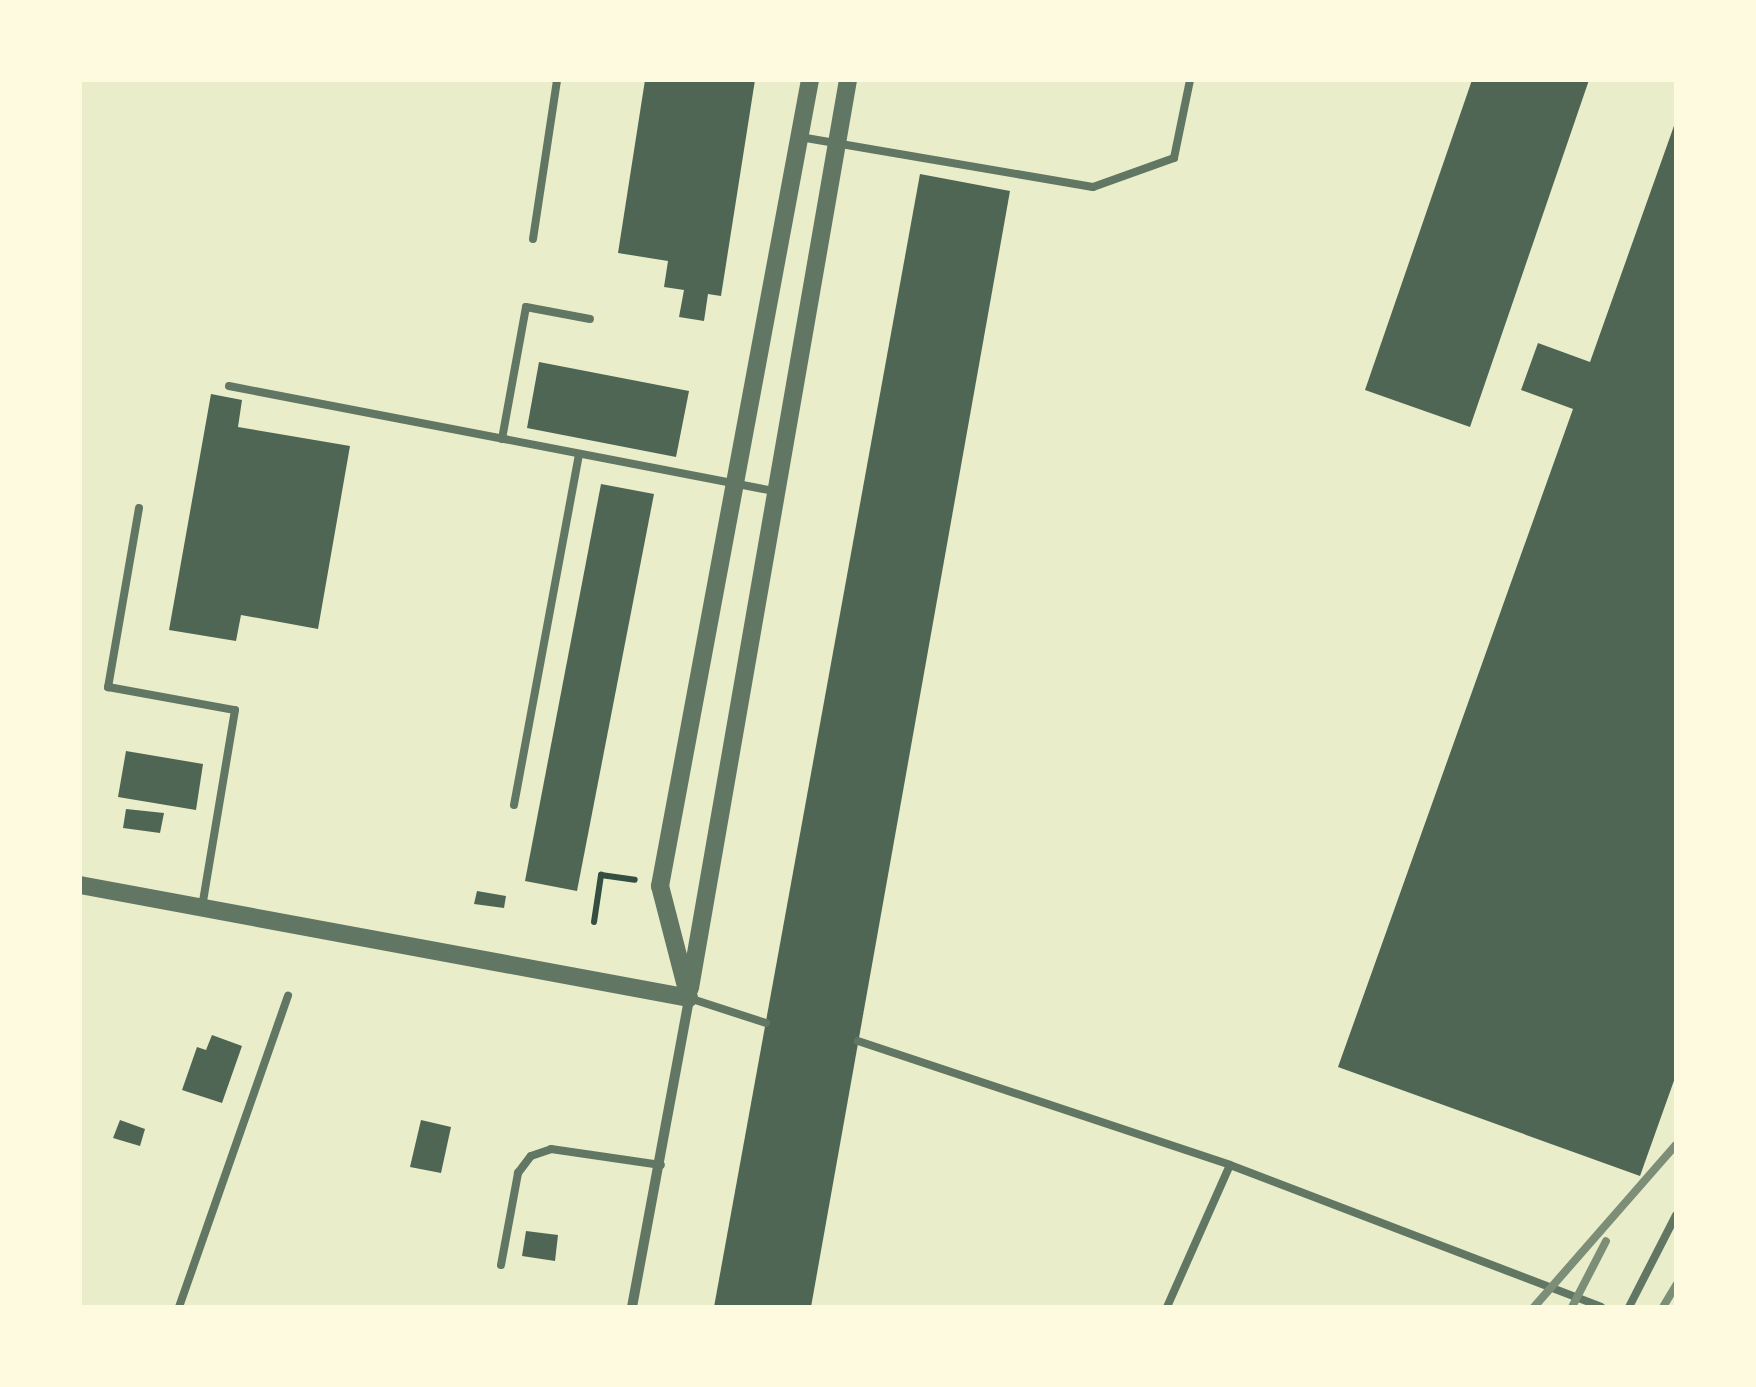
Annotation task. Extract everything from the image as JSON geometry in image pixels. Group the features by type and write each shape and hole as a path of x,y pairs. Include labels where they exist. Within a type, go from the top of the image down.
{"street":[{"path":"689,998 660,886 810,80"},
{"path":"632,1307 661,1166 774,491 848,80"},
{"path":"80,885 689,998"}],"lane":[{"path":"533,239 557,80"},
{"path":"800,137 1093,187 1174,158 1190,80"},
{"path":"502,439 526,307 590,318"},
{"path":"229,386 774,491"},
{"path":"514,805 579,454"},
{"path":"139,508 108,686 234,710 202,908"},
{"path":"179,1307 288,996"},
{"path":"689,998 766,1023"},
{"path":"858,1041 1230,1165 1601,1307"},
{"path":"501,1265 518,1173 530,1156 550,1149 661,1166"},
{"path":"1167,1307 1230,1165"},
{"path":"1629,1307 1676,1215"}],"path":[{"path":"594,922 602,875 635,880"}],"building":[{"path":"645,80 755,80 721,296 708,294 704,321 679,317 684,290 664,287 668,261 618,253"},
{"path":"1472,80 1589,80 1470,427 1365,390"},
{"path":"1675,123 1676,1075 1640,1176 1338,1067 1573,409 1521,390 1538,343 1590,362"},
{"path":"920,174 1010,191 811,1307 714,1307"},
{"path":"539,362 689,391 676,457 527,428"},
{"path":"211,394 242,400 238,427 350,446 318,629 241,615 236,641 169,630"},
{"path":"601,484 654,494 577,891 525,881"},
{"path":"126,751 203,764 196,810 118,797"},
{"path":"126,809 164,813 160,833 123,828"},
{"path":"477,891 506,896 504,908 474,904"},
{"path":"212,1035 242,1046 222,1103 182,1090 197,1047 206,1050"},
{"path":"120,1120 145,1129 140,1146 113,1138"},
{"path":"421,1120 451,1127 441,1173 410,1167"},
{"path":"526,1231 558,1235 555,1261 522,1256"}],"railway":[{"path":"1534,1307 1676,1145"},
{"path":"1572,1307 1606,1241"},
{"path":"1663,1307 1676,1285"}]}
